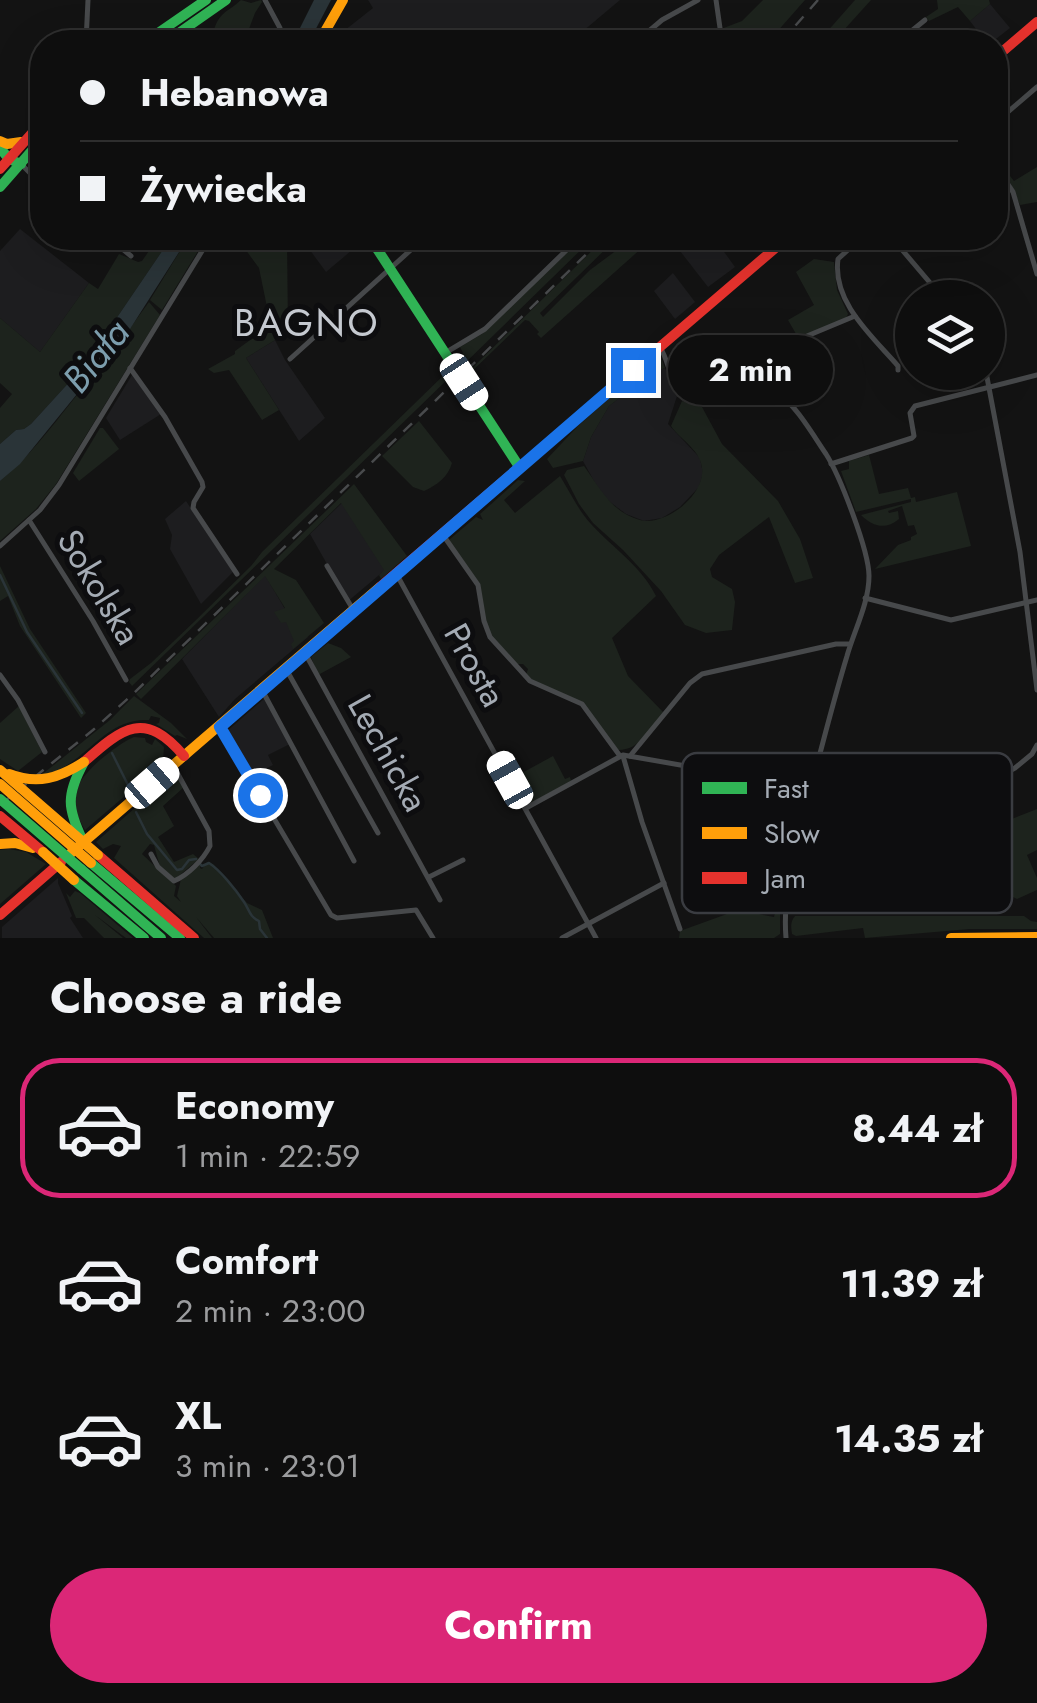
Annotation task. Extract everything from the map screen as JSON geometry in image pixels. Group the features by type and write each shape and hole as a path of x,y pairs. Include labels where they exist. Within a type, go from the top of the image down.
{"main road":[{"path":"162,30 206,0"},
{"path":"183,30 226,0"},
{"path":"326,30 343,0"},
{"path":"1008,47 1037,22"},
{"path":"0,169 9,151 30,136"},
{"path":"0,188 9,151"},
{"path":"378,250 520,468"},
{"path":"0,915 773,250"},
{"path":"0,769 20,779 42,782 56,778 125,730 137,727 167,736 184,756"},
{"path":"84,762 68,796 70,814 83,842 86,867 144,938"},
{"path":"0,769 83,842"},
{"path":"0,784 161,938"},
{"path":"0,799 180,938"},
{"path":"0,816 43,852"},
{"path":"0,844 20,844 86,867 194,938"},
{"path":"951,938 1037,937"}],"street":[{"path":"87,30 88,0"},
{"path":"265,0 280,30"},
{"path":"650,30 698,0"},
{"path":"716,0 720,30"},
{"path":"913,30 925,20"},
{"path":"1008,112 1036,89"},
{"path":"9,151 30,173"},
{"path":"1008,182 1037,274"},
{"path":"124,250 131,256"},
{"path":"0,546 59,486 203,250"},
{"path":"290,359 410,250"},
{"path":"445,353 485,329 567,250"},
{"path":"847,250 837,263 840,287 855,316 895,366"},
{"path":"902,250 928,280"},
{"path":"803,340 855,316"},
{"path":"660,347 678,388 693,399 764,390 782,396 831,464 845,495 869,578 821,753"},
{"path":"130,368 165,417 202,482 193,508 237,574"},
{"path":"1005,382 1037,374"},
{"path":"831,464 912,438 913,406 973,390"},
{"path":"989,390 1020,552 1037,690"},
{"name":"Sokolska","path":"29,520 126,680"},
{"path":"444,535 478,585 490,637 530,681 582,704 624,756 642,822 680,929"},
{"path":"327,566 354,611"},
{"name":"Prosta","path":"397,575 596,938"},
{"path":"865,598 951,620 1037,600"},
{"path":"525,809 624,756 690,682 702,674 850,644"},
{"name":"Lechicka","path":"305,652 440,900"},
{"path":"286,669 378,834"},
{"path":"0,675 45,752"},
{"path":"262,690 354,861"},
{"path":"220,727 331,915 338,918 416,910 433,938"},
{"path":"1012,770 1037,745"},
{"path":"624,756 682,766"},
{"path":"151,854 158,867 174,880 194,867 210,846 209,831 173,765"},
{"path":"428,877 463,860"},
{"path":"562,938 664,883"}],"shaded area":[{"path":"241,0 262,2 249,30 214,30 221,16"},
{"path":"368,0 620,0 584,30 345,30 373,8"},
{"path":"763,0 805,0 779,30 721,30 742,21"},
{"path":"855,0 871,0 844,30 829,30"},
{"path":"937,0 989,0 990,4 970,21 958,7 929,21 926,17 938,9"},
{"path":"990,4 1010,28 977,30 970,21"},
{"path":"1037,167 1037,202 1020,205 1008,178 1014,181"},
{"path":"20,229 30,237 30,250 47,250 89,283 40,352 0,318 0,251"},
{"path":"150,250 163,250 84,366 31,424 16,430 0,444 0,408 12,394 0,383 0,318 40,352 89,283 98,289 119,254 142,261"},
{"path":"181,250 199,250 162,310 150,300"},
{"path":"246,250 287,250 288,328 246,358 279,410 262,420 229,370 214,373 208,369 235,354 268,327 259,268"},
{"path":"310,250 352,250 326,272"},
{"path":"569,250 581,250 460,368 453,353 462,364 465,360 460,347 482,334"},
{"path":"593,250 605,250 540,313 543,317 590,270 617,250 640,250 541,338 525,320 465,375"},
{"path":"679,250 723,250 735,267 708,287"},
{"path":"814,259 834,262 837,290 848,314 799,339 788,320 814,305 796,272"},
{"path":"673,273 695,302 675,319 654,291"},
{"path":"149,302 160,315 56,484 36,509 0,541 0,481 47,432"},
{"path":"275,340 325,418 299,441 246,358"},
{"path":"681,344 707,389 698,397 688,392 676,374 674,349"},
{"path":"658,358 665,368 652,373 609,406 591,437 583,461 553,468 547,459 578,426"},
{"path":"665,368 677,396 668,424 700,458 703,473 699,487 680,507 662,518 644,521 610,502 583,461 591,437 609,406 652,373"},
{"path":"449,370 452,375 132,686 130,679 195,621"},
{"path":"132,375 161,414 120,440 106,418"},
{"path":"682,401 702,407 722,444 778,501 800,539 813,578 795,583 769,517 719,555 710,569 712,577 732,589 732,630 706,633 685,625 661,591 593,523 564,475 567,470 584,466 614,505 640,520 651,521 674,512 693,495 702,474 696,453 671,426"},
{"path":"419,421 452,463 441,480 424,491 413,487 382,456"},
{"path":"100,428 119,449 79,481 73,473"},
{"path":"869,455 879,494 908,488 916,502 957,492 971,546 875,569 898,545 917,534 914,525 908,526 902,506 888,511 898,511 899,519 889,525 875,524 861,515 911,499 856,512 841,471 849,469 849,461"},
{"path":"560,476 586,519 635,567 656,596 612,638 628,676 664,713 644,738 625,749 617,750 586,707 526,675 528,669 516,664 491,636 480,585 450,542 476,517 483,520 480,514 518,480 525,481 504,500 515,513"},
{"path":"354,484 407,556 381,579 379,575 384,570 341,503 274,569 296,580 324,623 293,649 286,622 281,623 274,612 285,608 265,576 141,699 136,694"},
{"path":"186,501 233,572 201,604 170,549 172,535 165,519"},
{"path":"342,503 385,570 347,602 310,534"},
{"path":"0,566 30,629 86,713 81,718 20,626 8,596 0,601"},
{"path":"265,575 308,637 219,717 182,659"},
{"path":"328,643 351,657 318,675 311,657"},
{"path":"134,696 187,739 156,724 160,718 151,716 149,720 118,726 69,764 40,776 110,720"},
{"path":"265,698 290,744 268,755 273,765 251,776 226,732"},
{"path":"19,706 42,752 18,771 0,759 0,723"},
{"path":"134,737 145,738 152,745 155,739 164,747 163,761 85,830 76,809 79,784 100,760"},
{"path":"553,756 565,779 570,777 571,781 524,803 511,779"},
{"path":"175,773 184,787 163,806 174,826 158,837 174,862 193,854 199,859 175,879 160,867 154,845 150,844 142,854 176,886 174,896 181,902 177,896 181,879 201,861 202,869 207,862 213,864 247,903 262,910 273,938 214,938 196,917 212,938 204,938 114,858 121,846 113,844 103,849 96,842"},
{"path":"1037,809 1037,850 1027,855 1037,878 1037,890 1017,899 1012,895 1012,819"},
{"path":"0,850 26,852 46,864 0,904"},
{"path":"58,878 70,918 83,938 2,938 2,927"},
{"path":"75,891 133,938 126,938 95,915 123,938 104,938 84,918 76,918 66,893 70,897"},
{"path":"730,913 774,917 780,913 780,934 774,938 679,938 680,931"},
{"path":"795,916 1024,916 1037,922 1037,929 970,929 865,938 863,928 796,936 791,927"}],"water":[{"path":"314,0 331,0 315,30 299,30"},
{"name":"Biała","path":"163,250 180,250 130,329 20,464 0,481 0,444 16,430 31,424 84,366"}],"waterway":[{"path":"0,575 27,632 82,713"},
{"path":"112,753 128,785"},
{"path":"136,812 147,834 177,870 196,859"},
{"path":"200,864 209,863 223,875 259,921 267,938"}],"railway":[{"path":"792,30 818,0"},
{"path":"0,805 134,693 591,250"}],"traffic: fast":[{"path":"162,30 206,0"},
{"path":"183,30 226,0"},
{"path":"0,148 9,159 21,164"},
{"path":"0,187 30,153"},
{"path":"378,250 520,468"},
{"path":"83,841 71,802 84,762"},
{"path":"0,799 81,869"},
{"path":"91,863 180,938"},
{"path":"81,869 161,938"},
{"path":"74,880 144,938"}],"traffic: slow":[{"path":"326,30 343,0"},
{"path":"0,141 21,142"},
{"path":"71,853 380,587"},
{"path":"9,774 48,778 84,762"},
{"path":"0,770 98,855"},
{"path":"0,784 91,863"},
{"path":"0,844 33,848"},
{"path":"43,852 74,880"},
{"path":"951,938 1037,937"}],"traffic: jam":[{"path":"1008,47 1037,22"},
{"path":"0,169 30,135"},
{"path":"380,587 773,250"},
{"path":"84,762 122,733 146,728 184,756"},
{"path":"0,816 43,852"},
{"path":"98,855 194,938"},
{"path":"0,915 61,862"}],"district":[{"name":"BAGNO","path":"307,323"}],"route":[{"path":"260,795 220,727 633,370"}]}
